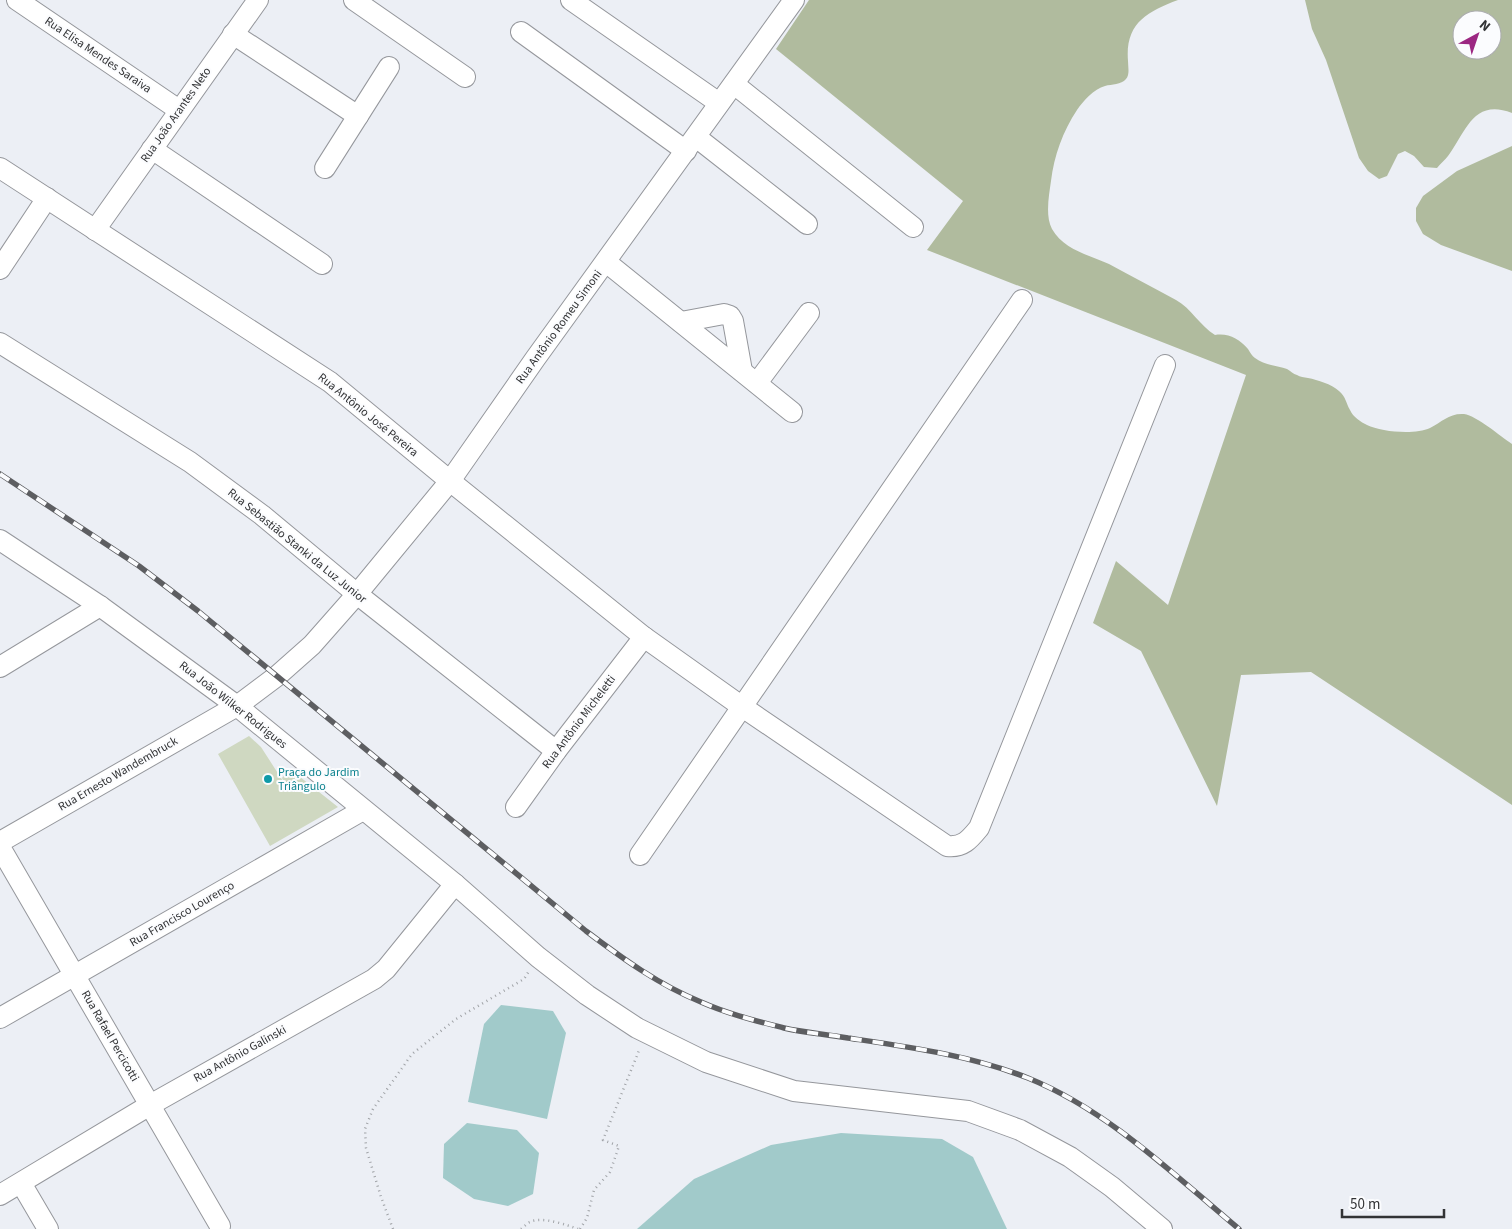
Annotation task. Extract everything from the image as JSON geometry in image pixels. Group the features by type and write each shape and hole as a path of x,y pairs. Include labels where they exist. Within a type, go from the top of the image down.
{"street":[{"name":"Rua Elisa Mendes Saraiva","path":"16,0 179,110"},
{"name":"Rua João Arantes Neto","path":"95,230 258,0"},
{"path":"354,0 465,77"},
{"path":"571,0 719,103"},
{"name":"Rua Antônio Romeu Simoni","path":"312,645 357,594 450,481 535,359 794,0"},
{"path":"521,32 691,144 807,224"},
{"path":"233,34 358,116"},
{"path":"325,168 389,67"},
{"path":"734,84 913,226"},
{"path":"152,149 322,264"},
{"name":"Rua Antônio José Pereira","path":"0,168 330,382 450,481 644,636 741,706 947,846 956,847 968,841 979,828 1165,365"},
{"path":"0,269 47,198"},
{"path":"606,262 792,412"},
{"path":"640,855 1022,300"},
{"path":"750,377 808,313"},
{"path":"681,322 724,314 730,316 750,377"},
{"name":"Rua Sebastião Stanki da Luz Junior","path":"0,343 190,462 262,515 357,594 556,751"},
{"name":"Rua João Wilker Rodrigues","path":"0,540 100,606 237,706 455,884 538,957 586,995 646,1032 706,1062 794,1091 968,1111 1020,1130 1070,1157 1112,1187 1162,1229"},
{"path":"0,666 100,606"},
{"name":"Rua Antônio Micheletti","path":"516,808 556,751 644,636"},
{"name":"Rua Ernesto Wandembruck","path":"0,842 237,706 277,676 312,645"},
{"name":"Rua Francisco Lourenço","path":"0,1018 363,810"},
{"name":"Rua Rafael Percicotti","path":"0,847 220,1226"},
{"name":"Rua Antônio Galinski","path":"0,1195 150,1105 374,979 386,969 455,884"},
{"path":"21,1183 48,1229"}],"path":[{"path":"393,1229 366,1148 365,1129 373,1109 412,1054 456,1019 524,978 538,957"},
{"path":"521,1229 532,1220 544,1220 579,1229 587,1218 594,1190 610,1172 619,1146 603,1140 646,1032"}],"green space":[{"path":"809,0 1178,0 1156,9 1140,21 1130,38 1126,79 1119,83 1108,85 1093,93 1082,103 1067,126 1052,172 1048,205 1052,229 1070,247 1109,264 1181,303 1215,335 1229,336 1241,342 1254,357 1266,364 1287,369 1299,376 1328,384 1339,391 1353,415 1367,425 1389,431 1416,431 1430,428 1450,416 1464,414 1482,422 1512,444 1512,805 1311,672 1241,675 1217,806 1141,651 1093,623 1116,561 1168,605 1246,375 927,250 963,201 776,49"},
{"path":"1305,0 1512,0 1512,113 1488,110 1479,114 1472,120 1448,156 1437,168 1424,167 1414,156 1405,151 1398,154 1387,176 1379,179 1368,171 1359,158 1326,60 1312,29"},
{"path":"1512,146 1512,271 1441,245 1423,234 1416,221 1416,208 1423,196 1457,171"},
{"name":"Praça do Jardim Triângulo","path":"249,736 261,747 290,792 282,778 290,769 338,807 270,846 218,754"}],"water":[{"path":"501,1005 553,1011 566,1033 547,1119 468,1102 484,1024"},
{"path":"467,1123 517,1130 539,1153 533,1194 508,1206 474,1199 443,1178 444,1144"},
{"path":"841,1133 942,1139 973,1157 1007,1229 637,1229 694,1179 771,1145"}],"railway":[{"path":"0,474 139,566 198,611 586,931 627,961 670,988 732,1014 763,1023 800,1031 939,1053 984,1063 1028,1078 1058,1092 1113,1126 1165,1166 1239,1229"}],"place":[{"name":"Praça do Jardim Triângulo","path":"268,779"}]}
